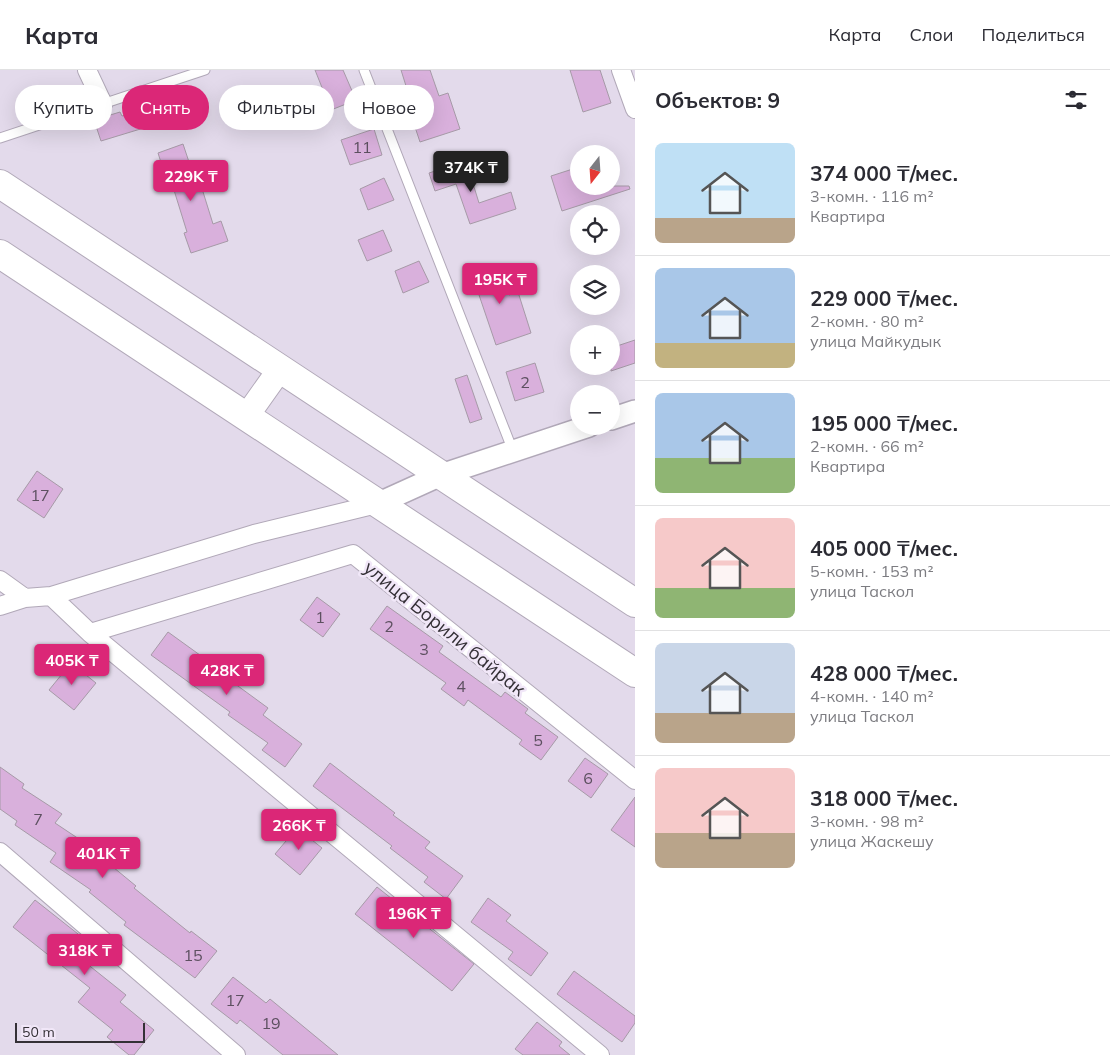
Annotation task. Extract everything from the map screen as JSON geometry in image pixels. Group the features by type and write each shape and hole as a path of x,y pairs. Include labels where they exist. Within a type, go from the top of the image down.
{"main road":[{"path":"0,184 635,602"},
{"path":"0,254 635,673"},
{"path":"246,417 280,369"}],"street":[{"path":"87,70 94,85"},
{"path":"621,70 635,109"},
{"path":"620,416 635,411"},
{"path":"0,606 25,598 51,596 254,534 377,504 441,475 570,432"},
{"name":"улица Борили байрак","path":"90,633 353,554 635,780"},
{"path":"0,580 25,598"},
{"path":"51,596 90,633 600,1055"},
{"path":"0,852 236,1055"}],"lane":[{"path":"112,101 205,70"},
{"path":"364,70 513,452"},
{"path":"0,138 24,130"}],"building":[{"path":"315,70 343,70 350,85 344,85 344,105 334,109 334,85 321,85"},
{"path":"401,70 430,70 439,96 448,93 460,129 420,142 416,130 434,130 434,85 406,85"},
{"path":"570,70 600,70 611,103 583,112"},
{"path":"120,112 122,116 122,130 137,130 101,141 97,130 112,130 112,114"},
{"path":"374,130 382,155 350,165 341,140"},
{"path":"183,144 195,180 199,179 213,224 221,221 228,241 191,253 184,233 187,232 169,174 165,175 158,153"},
{"path":"466,161 479,203 511,192 516,209 470,224 456,184 435,191 429,173"},
{"path":"570,170 570,195 611,195 581,205 570,205 570,208 562,211 551,176"},
{"path":"384,178 394,200 368,210 360,189"},
{"path":"620,186 629,186 630,189 620,192"},
{"path":"383,230 392,251 367,261 358,240"},
{"path":"419,261 429,282 403,293 395,271"},
{"path":"499,264 509,295 518,292 531,333 496,345 478,292 476,293 469,274"},
{"path":"635,340 635,363 620,368 620,345"},
{"path":"535,363 544,392 515,401 506,372"},
{"path":"467,375 482,419 470,423 455,379"},
{"path":"37,471 63,489 44,518 17,500"},
{"path":"317,597 340,614 323,637 300,620"},
{"path":"387,606 443,646 439,652 501,697 505,692 528,709 525,713 558,737 541,760 519,744 522,740 468,700 464,706 441,689 446,683 370,629"},
{"path":"168,632 229,676 227,678 268,708 263,715 302,744 285,767 262,750 268,743 228,715 230,712 151,655"},
{"path":"71,663 96,683 74,710 49,690"},
{"path":"585,758 608,774 591,798 568,781"},
{"path":"330,763 395,813 393,815 430,842 425,848 463,876 446,899 424,882 428,877 390,848 392,846 313,786"},
{"path":"0,767 24,784 22,788 62,814 55,823 97,851 96,853 136,886 134,888 190,933 191,931 217,951 195,978 124,925 126,922 89,892 91,890 50,862 56,853 15,825 17,821 0,809"},
{"path":"635,797 635,847 611,830"},
{"path":"297,828 322,848 300,875 275,854"},
{"path":"377,887 474,964 452,991 355,914"},
{"path":"488,898 511,915 506,921 548,953 531,976 508,959 513,952 471,922"},
{"path":"35,900 92,945 81,959 126,995 120,1002 154,1030 134,1055 129,1055 107,1037 113,1030 78,1002 90,988 13,927"},
{"path":"574,971 635,1016 635,1023 622,1042 557,994"},
{"path":"233,977 266,1003 270,999 338,1055 283,1055 240,1020 237,1024 211,1004"},
{"path":"537,1022 562,1042 559,1046 570,1055 523,1055 515,1049"}]}
